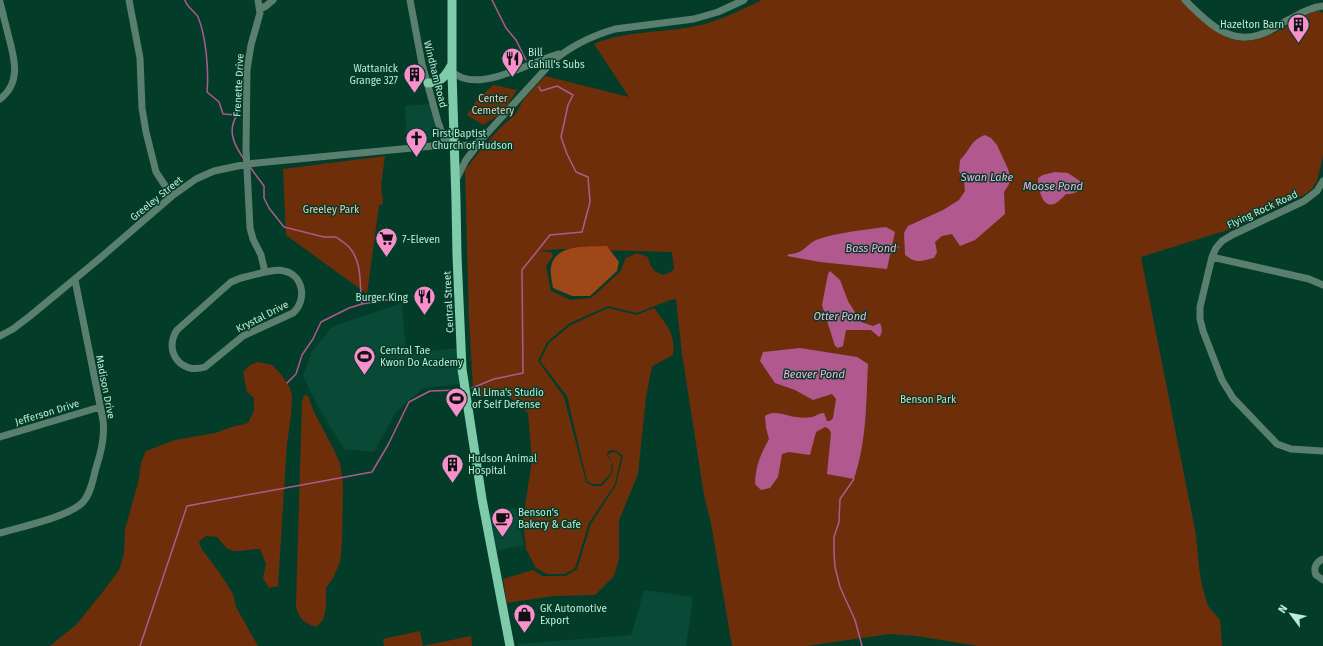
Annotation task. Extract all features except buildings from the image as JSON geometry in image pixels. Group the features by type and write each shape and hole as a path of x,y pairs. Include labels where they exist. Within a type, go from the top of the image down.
{"main road":[{"name":"Central Street","path":"452,0 452,69 457,256 462,369 482,499 510,646"},
{"path":"428,83 439,81 452,69"}],"street":[{"path":"129,0 140,58 142,108 146,132 156,172 172,196"},
{"name":"Frenette Drive","path":"247,164 247,70 251,45 259,17 260,9 258,0"},
{"path":"260,9 273,0"},
{"name":"Windham Road","path":"410,0 417,40 444,139 455,146"},
{"path":"452,69 464,78 483,79 503,75 562,53 603,32 627,27 694,19 718,12 744,0"},
{"path":"1185,0 1206,21 1216,28 1233,36 1246,37 1264,33 1302,13 1313,8 1323,6"},
{"path":"0,2 13,51 15,70 11,87 0,99"},
{"path":"456,180 466,160 481,140 542,72 562,53"},
{"name":"Greeley Street","path":"0,336 24,322 172,196 203,176 220,169 247,164 433,146 475,144 481,140"},
{"path":"247,164 251,231 261,255 265,272"},
{"name":"Flying Rock Road","path":"1323,180 1317,191 1304,201 1226,238 1216,248 1212,257 1200,307 1200,319 1203,331 1225,386 1233,398 1277,444 1295,450 1323,451"},
{"path":"1212,257 1304,278 1323,284"},
{"name":"Krystal Drive","path":"282,270 289,272 297,279 302,288 302,295 300,305 295,311 286,317 243,336 205,367 191,368 179,362 173,353 172,346 173,336 177,330 229,283 241,278 265,272 282,270"},
{"name":"Madison Drive","path":"0,533 56,516 73,509 83,502 91,486 103,445 104,426 75,280"},
{"name":"Jefferson Drive","path":"0,437 100,407"},
{"path":"1323,559 1317,562 1314,569 1316,575 1323,580"}],"shaded area":[{"path":"431,104 437,138 407,142 405,106"},
{"path":"607,246 619,262 617,271 590,296 572,296 553,288 551,267 554,259 559,254 574,248"},
{"path":"402,303 406,354 459,348 461,384 423,388 396,412 374,452 344,449 320,410 303,376 312,351 333,326"},
{"path":"516,508 524,545 496,551 489,513"},
{"path":"644,590 693,597 686,646 518,646 518,644 631,635"}],"green space":[{"name":"Benson Park","path":"762,0 1183,0 1201,19 1217,32 1234,40 1246,41 1269,35 1313,12 1319,11 1323,13 1323,156 1317,181 1312,189 1304,195 1234,228 1141,257 1196,535 1202,586 1208,606 1220,620 1222,646 978,646 917,636 890,634 806,646 732,646 711,523 704,495 682,354 676,299 637,313 608,306 570,323 547,342 538,361 564,397 586,482 593,486 602,486 611,475 613,468 613,464 608,455 609,453 616,452 621,457 615,484 589,523 575,568 565,574 547,574 536,568 526,549 523,520 532,460 528,413 499,388 480,398 473,388 469,319 465,170 501,127 515,115 524,99 545,76 629,97 594,44 630,34 679,29 709,23","holes":["560,249 672,252 674,270 664,275 653,269 648,257 637,253 626,258 620,272 591,298 571,300 551,291 546,266 553,256 551,252 536,251"]},
{"name":"Center Cemetery","path":"493,85 517,90 502,113 483,125 467,115 476,101"},
{"name":"Greeley Park","path":"385,156 381,185 383,204 379,205 367,294 286,235 283,169"},
{"path":"608,308 637,315 654,308 669,330 674,347 673,355 652,366 646,397 638,474 619,520 619,559 614,576 595,595 553,596 507,603 503,579 533,570 542,576 566,576 577,569 591,524 616,485 623,456 617,451 610,450 607,455 612,463 611,473 601,484 593,484 587,481 567,396 540,361 549,343 571,325"},
{"path":"258,362 272,365 281,374 290,388 292,396 287,444 278,586 269,588 263,578 266,564 260,549 235,551 228,549 217,537 206,536 199,541 201,548 233,594 236,607 258,646 50,646 77,624 119,570 124,554 125,530 139,479 141,463 146,451 175,440 215,433 248,423 254,411 254,398 247,392 243,372 250,365"},
{"path":"304,395 308,396 314,412 340,463 343,484 342,543 340,562 333,578 326,588 326,608 323,620 316,627 303,620 296,607 302,402"},
{"path":"420,631 423,646 384,646 383,639"},
{"path":"471,636 472,646 423,646"}],"water":[{"name":"Swan Lake","path":"985,135 991,138 997,145 1008,169 1010,177 1009,184 1004,192 1005,214 975,240 960,246 952,234 942,236 935,242 937,252 934,258 916,261 909,258 905,255 904,233 908,226 943,210 959,200 965,191 964,181 959,171 960,160 976,140"},
{"name":"Moose Pond","path":"1055,172 1068,173 1083,183 1080,189 1076,192 1066,194 1056,203 1051,205 1047,204 1042,197 1038,178"},
{"name":"Bass Pond","path":"886,227 895,232 887,269 820,262 787,256 789,254 799,252 819,239 860,230"},
{"name":"Otter Pond","path":"830,271 840,280 848,301 861,322 873,326 880,323 882,330 879,337 871,330 846,330 843,346 838,348 835,346 822,305 828,274"},
{"name":"Beaver Pond","path":"800,348 857,357 868,364 864,436 858,465 854,479 827,474 831,433 829,429 825,427 816,432 810,455 789,452 782,454 778,477 770,488 761,490 755,484 759,460 769,439 765,416 776,413 806,418 824,413 827,421 830,421 833,418 836,399 832,394 813,400 795,390 775,383 760,361 763,352"}],"waterway":[{"path":"185,0 187,5 198,17 201,25 207,64 207,92 219,102 223,114 237,115 232,127 232,132 237,148 244,159"},
{"path":"492,0 506,28 516,40 526,60"},
{"path":"472,388 494,379 523,373 522,270 550,235 582,232 590,202 588,177 576,172 561,137 568,105 573,95 557,86 541,91 539,87"},
{"path":"250,167 264,186 264,198 269,208 284,227 324,237 336,237 349,247 357,260 360,274 362,304"},
{"path":"891,246 898,247"},
{"path":"287,383 296,374 302,355 313,339 321,322 349,308 362,304 393,299"},
{"path":"140,646 187,506 372,472 388,445 409,402 430,391 459,390"},
{"path":"854,479 840,499 839,522 834,537 834,553 835,567 840,587 855,620 862,646"}],"place":[{"name":"Hazelton Barn","path":"1299,44"},
{"name":"Bill Cahill's Subs","path":"513,78"},
{"name":"Wattanick Grange 327","path":"414,94"},
{"name":"First Baptist Church of Hudson","path":"416,158"},
{"name":"7-Eleven","path":"387,258"},
{"name":"Burger King","path":"424,316"},
{"name":"Central Tae Kwon Do Academy","path":"364,376"},
{"name":"Al Lima's Studio of Self Defense","path":"457,418"},
{"name":"Hudson Animal Hospital","path":"452,484"},
{"name":"Benson's Bakery & Cafe","path":"503,538"},
{"name":"GK Automotive Export","path":"524,634"}]}
